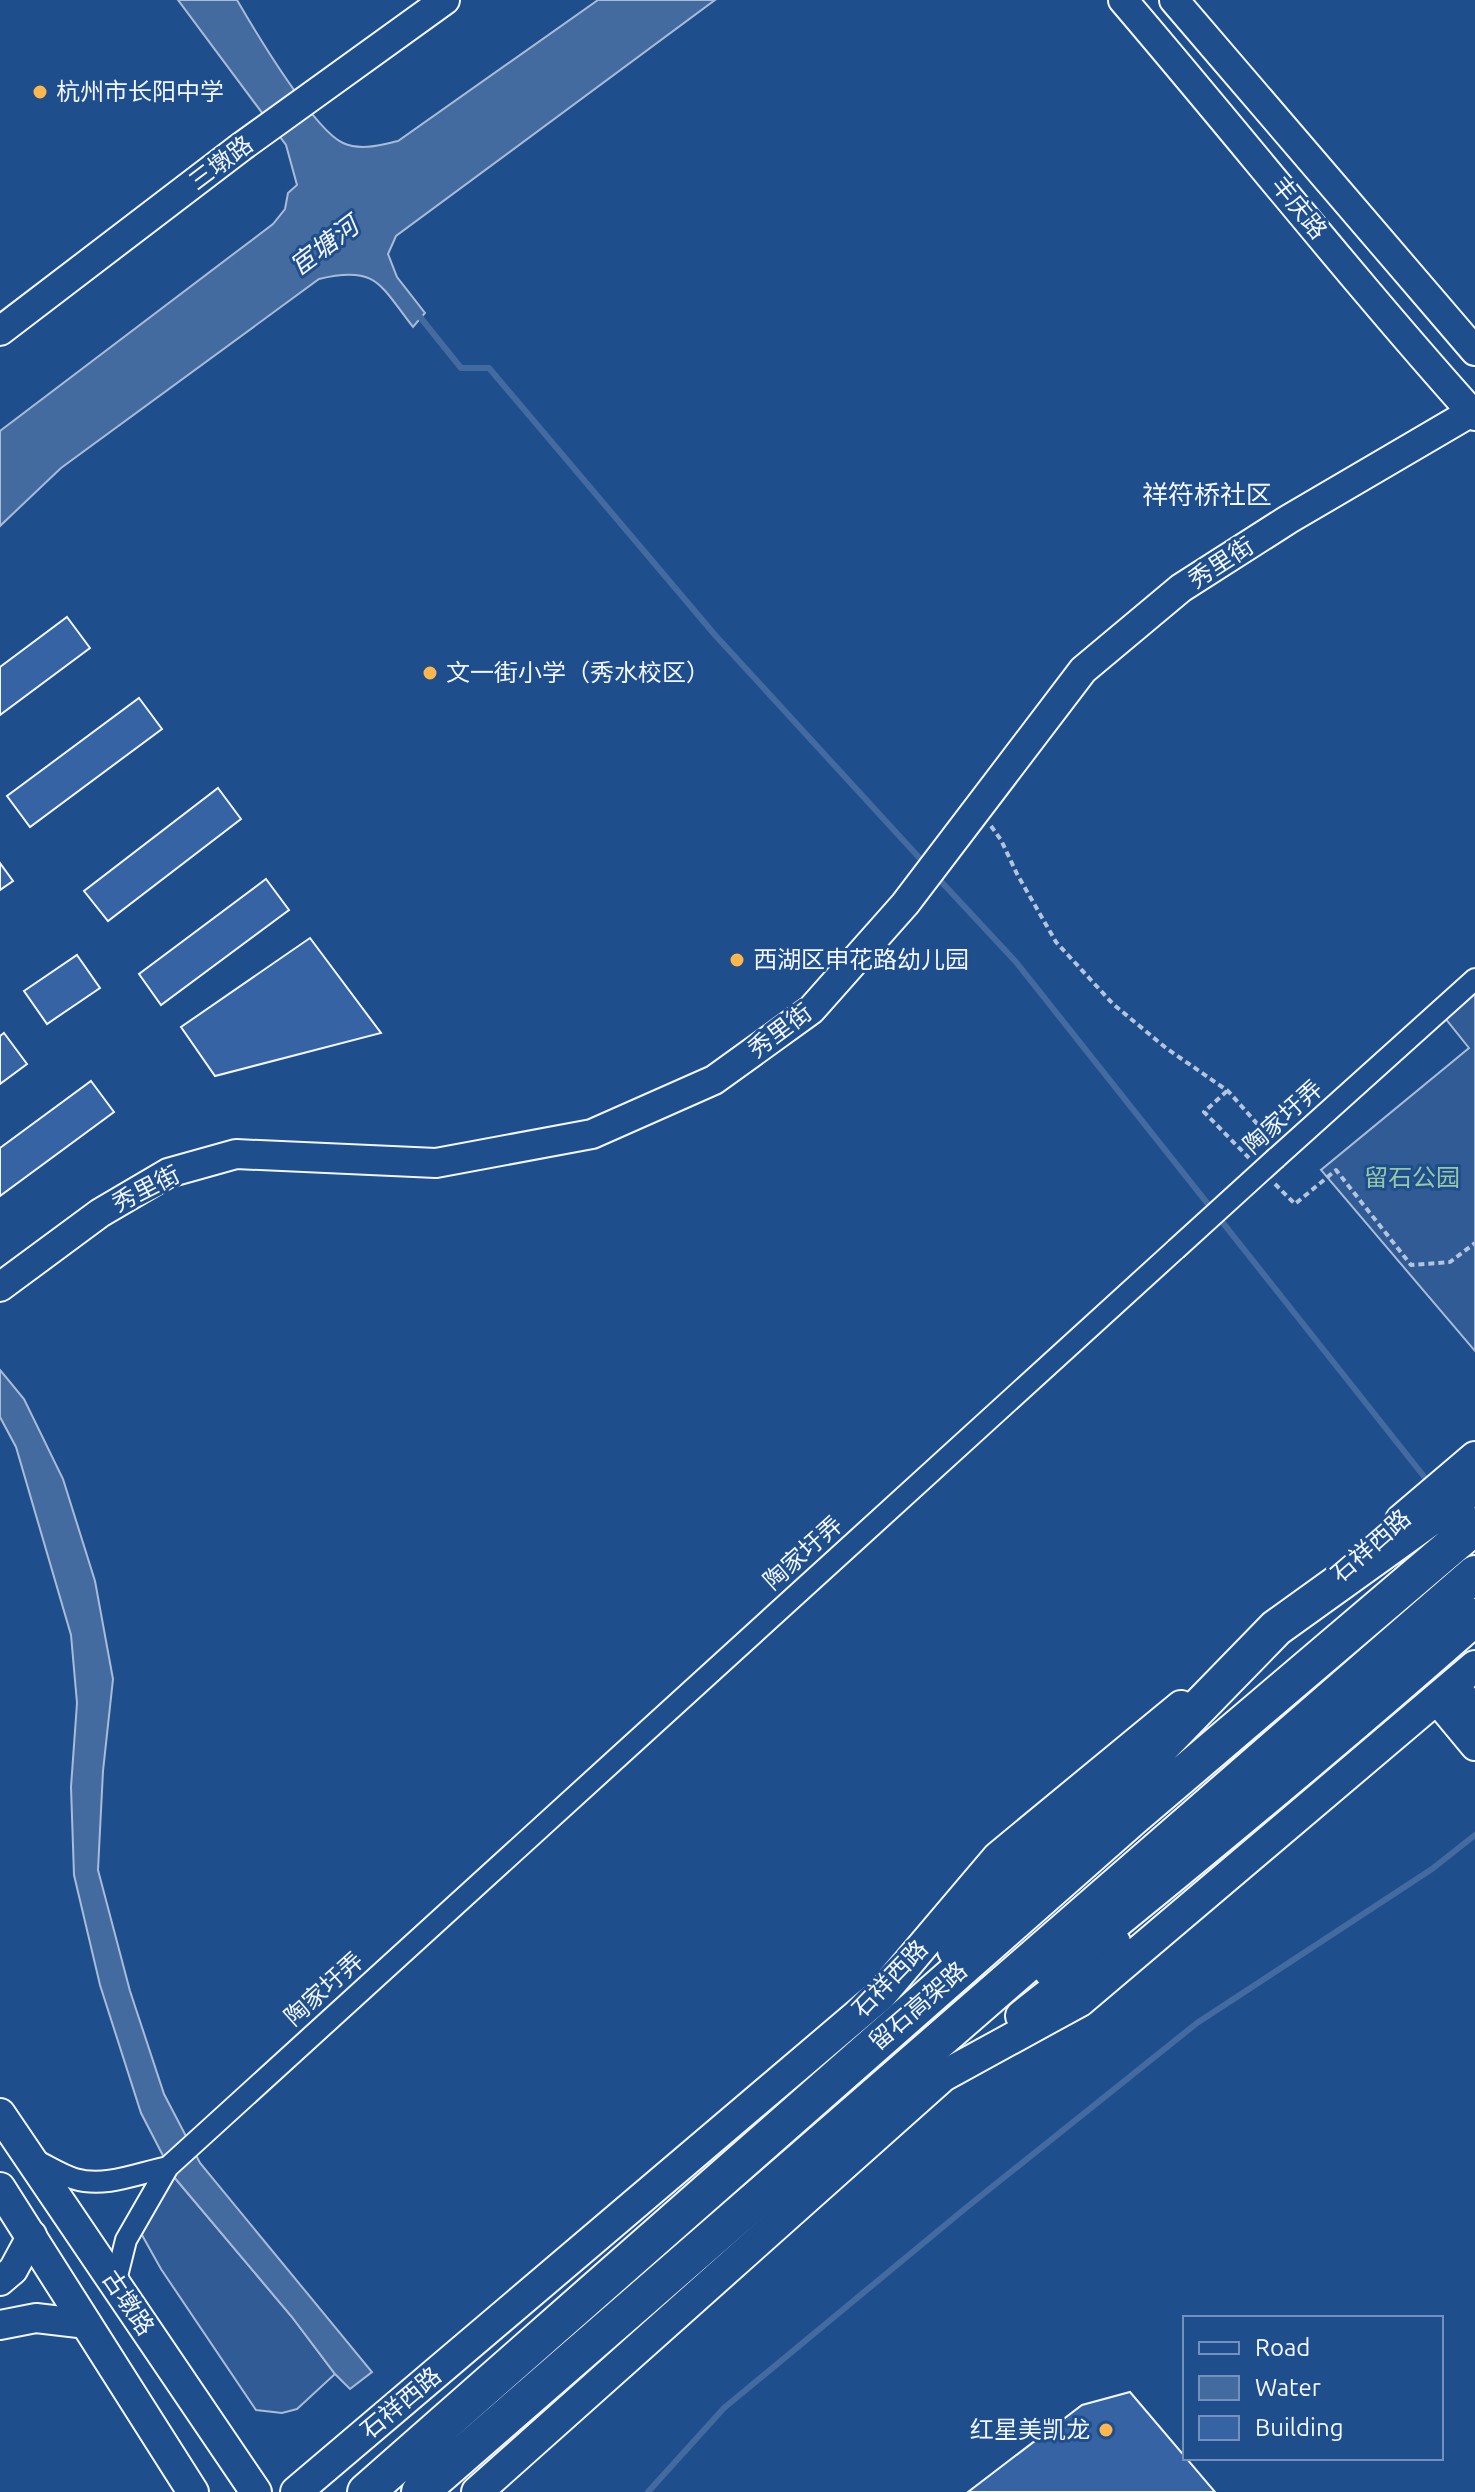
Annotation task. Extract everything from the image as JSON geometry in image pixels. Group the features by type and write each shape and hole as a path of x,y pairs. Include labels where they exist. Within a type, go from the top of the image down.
{"highway":[{"path":"884,2037 999,1899 1088,1821 1276,1628 1473,1468"},
{"name":"留石高架路","path":"366,2492 1133,1817 1466,1535"},
{"name":"留石高架路","path":"420,2492 928,2069 1475,1574"},
{"path":"928,2069 1230,1828 1475,1619"}],"main road":[{"name":"石祥西路","path":"296,2492 881,1995 998,1857 1276,1628"},
{"path":"477,2492 928,2069 1080,2001 1455,1683"},
{"name":"古墩路","path":"0,2114 256,2492"},
{"name":"古墩路","path":"0,2188 193,2492"}],"street":[{"name":"三墩路","path":"0,331 241,147 445,0"},
{"name":"丰庆路","path":"1123,0 1411,344 1474,413"},
{"name":"丰庆路","path":"1174,0 1475,351"},
{"name":"秀里街","path":"0,1287 100,1213 168,1173 236,1154 436,1163 592,1134 714,1080 811,1010 851,966 905,904 1083,670 1181,588 1289,519 1474,413"},
{"name":"陶家圩弄","path":"115,2284 126,2240 168,2167 1475,979"},
{"path":"1455,1683 1475,1711"},
{"path":"1455,1683 1475,1746"},
{"path":"29,2157 72,2179 85,2182 105,2182 168,2167"},
{"path":"0,2281 13,2270 32,2235"},
{"path":"0,2325 36,2318 87,2324"}],"path":[{"path":"974,814 1001,840 1023,886 1056,942 1113,1004 1166,1048 1228,1091 1280,1155"},
{"path":"1204,1112 1228,1091"},
{"path":"1295,1204 1336,1170 1411,1265 1450,1262 1475,1243"}],"shaded area":[{"name":"留石公园","path":"1475,981 1475,1351 1321,1170 1469,1048 1441,1013"},
{"path":"174,2177 292,2317 335,2374 297,2409 282,2413 256,2410 161,2269 142,2235 148,2205"}],"water":[{"name":"宦塘河","path":"178,0 237,0 286,78 317,120 343,143 364,147 398,141 598,0 715,0 396,236 388,254 397,277 425,313 413,327 384,290 366,277 338,275 319,279 61,468 0,526 0,431 273,224 285,209 288,193 297,185 286,145"},
{"path":"0,1370 24,1399 63,1479 95,1581 113,1679 103,1771 98,1870 130,1991 164,2094 200,2163 372,2372 350,2389 174,2177 141,2113 100,1985 74,1875 71,1787 77,1703 71,1635 16,1447 0,1417"}],"building":[{"path":"67,617 90,648 0,715 0,667"},
{"path":"139,698 162,729 30,827 7,796"},
{"path":"218,788 241,819 108,921 84,891"},
{"path":"0,863 13,881 0,890"},
{"path":"266,879 289,910 161,1005 139,974"},
{"path":"310,938 381,1033 215,1076 181,1027"},
{"path":"77,955 100,988 47,1024 24,991"},
{"path":"4,1033 27,1064 0,1084 0,1036"},
{"path":"91,1081 114,1112 0,1196 0,1148"},
{"name":"红星美凯龙","path":"1130,2392 1183,2454 1183,2460 1188,2460 1215,2492 968,2492 1082,2405"}],"waterway":[{"path":"416,312 461,368 489,368 715,635 925,864"},
{"path":"935,875 1016,962 1430,1484"},
{"path":"648,2492 724,2408 967,2207 1197,2023 1432,1869 1475,1835"}],"place":[{"name":"杭州市长阳中学","path":"40,92"},
{"name":"文一街小学（秀水校区）","path":"430,673"},
{"name":"西湖区申花路幼儿园","path":"737,960"},
{"name":"红星美凯龙","path":"1106,2430"}],"district":[{"name":"祥符桥社区","path":"1207,495"}]}
